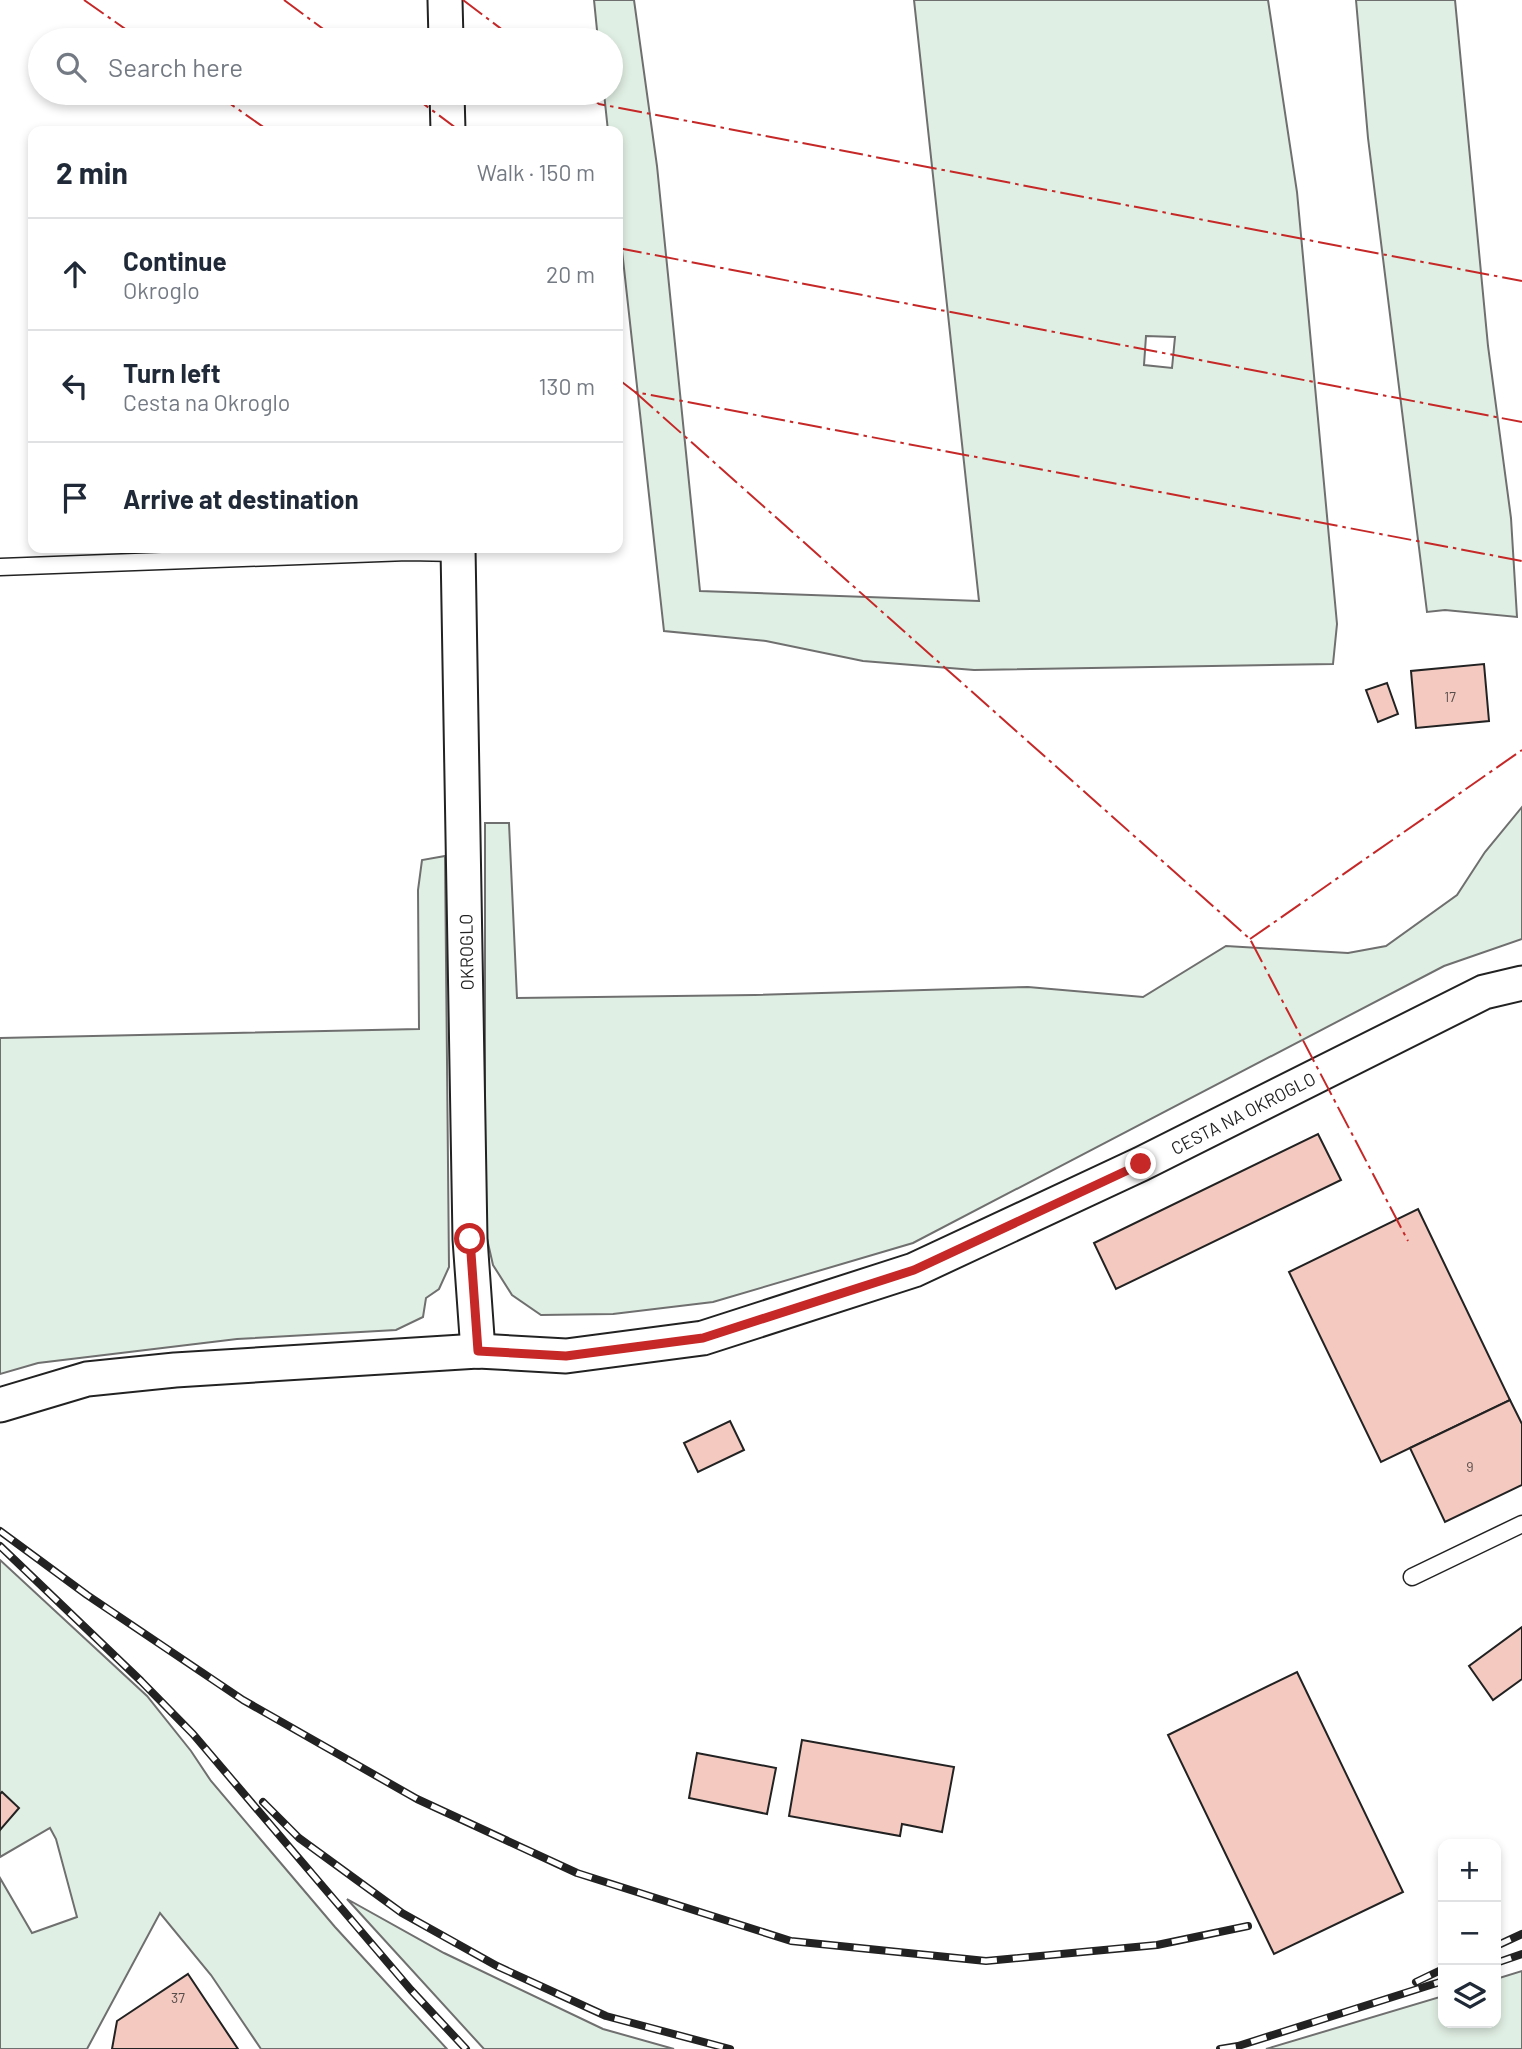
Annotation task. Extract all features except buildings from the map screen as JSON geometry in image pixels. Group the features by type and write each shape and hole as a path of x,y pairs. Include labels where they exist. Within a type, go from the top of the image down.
{"street":[{"path":"444,0 445,28"},
{"path":"447,105 448,126"},
{"name":"OKROGLO","path":"458,553 470,1239 478,1351"},
{"name":"CESTA NA OKROGLO","path":"0,1405 86,1379 175,1370 478,1351 566,1356 703,1338 914,1270 1141,1164 1485,992 1522,983"}],"lane":[{"name":"OKROGLO","path":"0,567 381,553"},
{"path":"1412,1577 1522,1524"}],"green space":[{"path":"594,0 634,0 657,166 700,591 979,601 914,0 1268,0 1297,192 1337,624 1333,664 974,670 863,661 766,641 664,631 623,259 623,126 607,126 605,105 623,105 623,28 597,28","holes":["1146,336 1175,337 1172,368 1144,365"]},
{"path":"1356,0 1455,0 1488,346 1511,518 1517,617 1445,610 1427,612 1368,138"},
{"path":"1522,807 1522,939 1444,966 913,1243 713,1302 613,1314 541,1315 512,1295 493,1265 485,1230 485,823 509,823 517,998 755,995 1028,987 1143,997 1226,946 1348,953 1386,946 1457,895 1485,852"},
{"path":"445,856 449,1267 439,1289 426,1298 423,1317 396,1330 237,1339 38,1363 0,1374 0,1038 419,1029 418,890 422,860"},
{"path":"0,1560 147,1696 211,1781 335,1927 447,2049 261,2049 211,1975 160,1913 87,2049 0,2049 0,1878 32,1933 77,1917 56,1839 50,1828 0,1857"},
{"path":"347,1899 444,1953 603,2029 674,2049 484,2049"},
{"path":"1522,1971 1522,2049 1266,2049 1438,1997 1438,2028 1501,2028 1501,1977"}],"railway":[{"path":"0,1531 87,1595 243,1700 417,1799 577,1873 791,1941 986,1961 1157,1945 1248,1926"},
{"path":"0,1546 193,1734 411,1990 466,2049"},
{"path":"263,1802 299,1838 402,1913 497,1966 606,2016 730,2049"},
{"path":"1501,1944 1522,1934"},
{"path":"1501,1961 1522,1954"},
{"path":"1416,1982 1438,1971"},
{"path":"1220,2049 1238,2046 1438,1983"}],"power":[{"path":"84,0 124,28"},
{"path":"284,0 322,28"},
{"path":"463,0 500,28"},
{"path":"232,105 262,126"},
{"path":"425,105 453,126"},
{"path":"604,105 1522,281"},
{"path":"623,249 1522,422"},
{"path":"623,383 635,392 1522,561"},
{"path":"635,392 1250,939 1408,1241"},
{"path":"1250,939 1522,750"}],"route":[{"path":"470,1239 478,1351 566,1356 703,1338 914,1270 1141,1164"}]}
